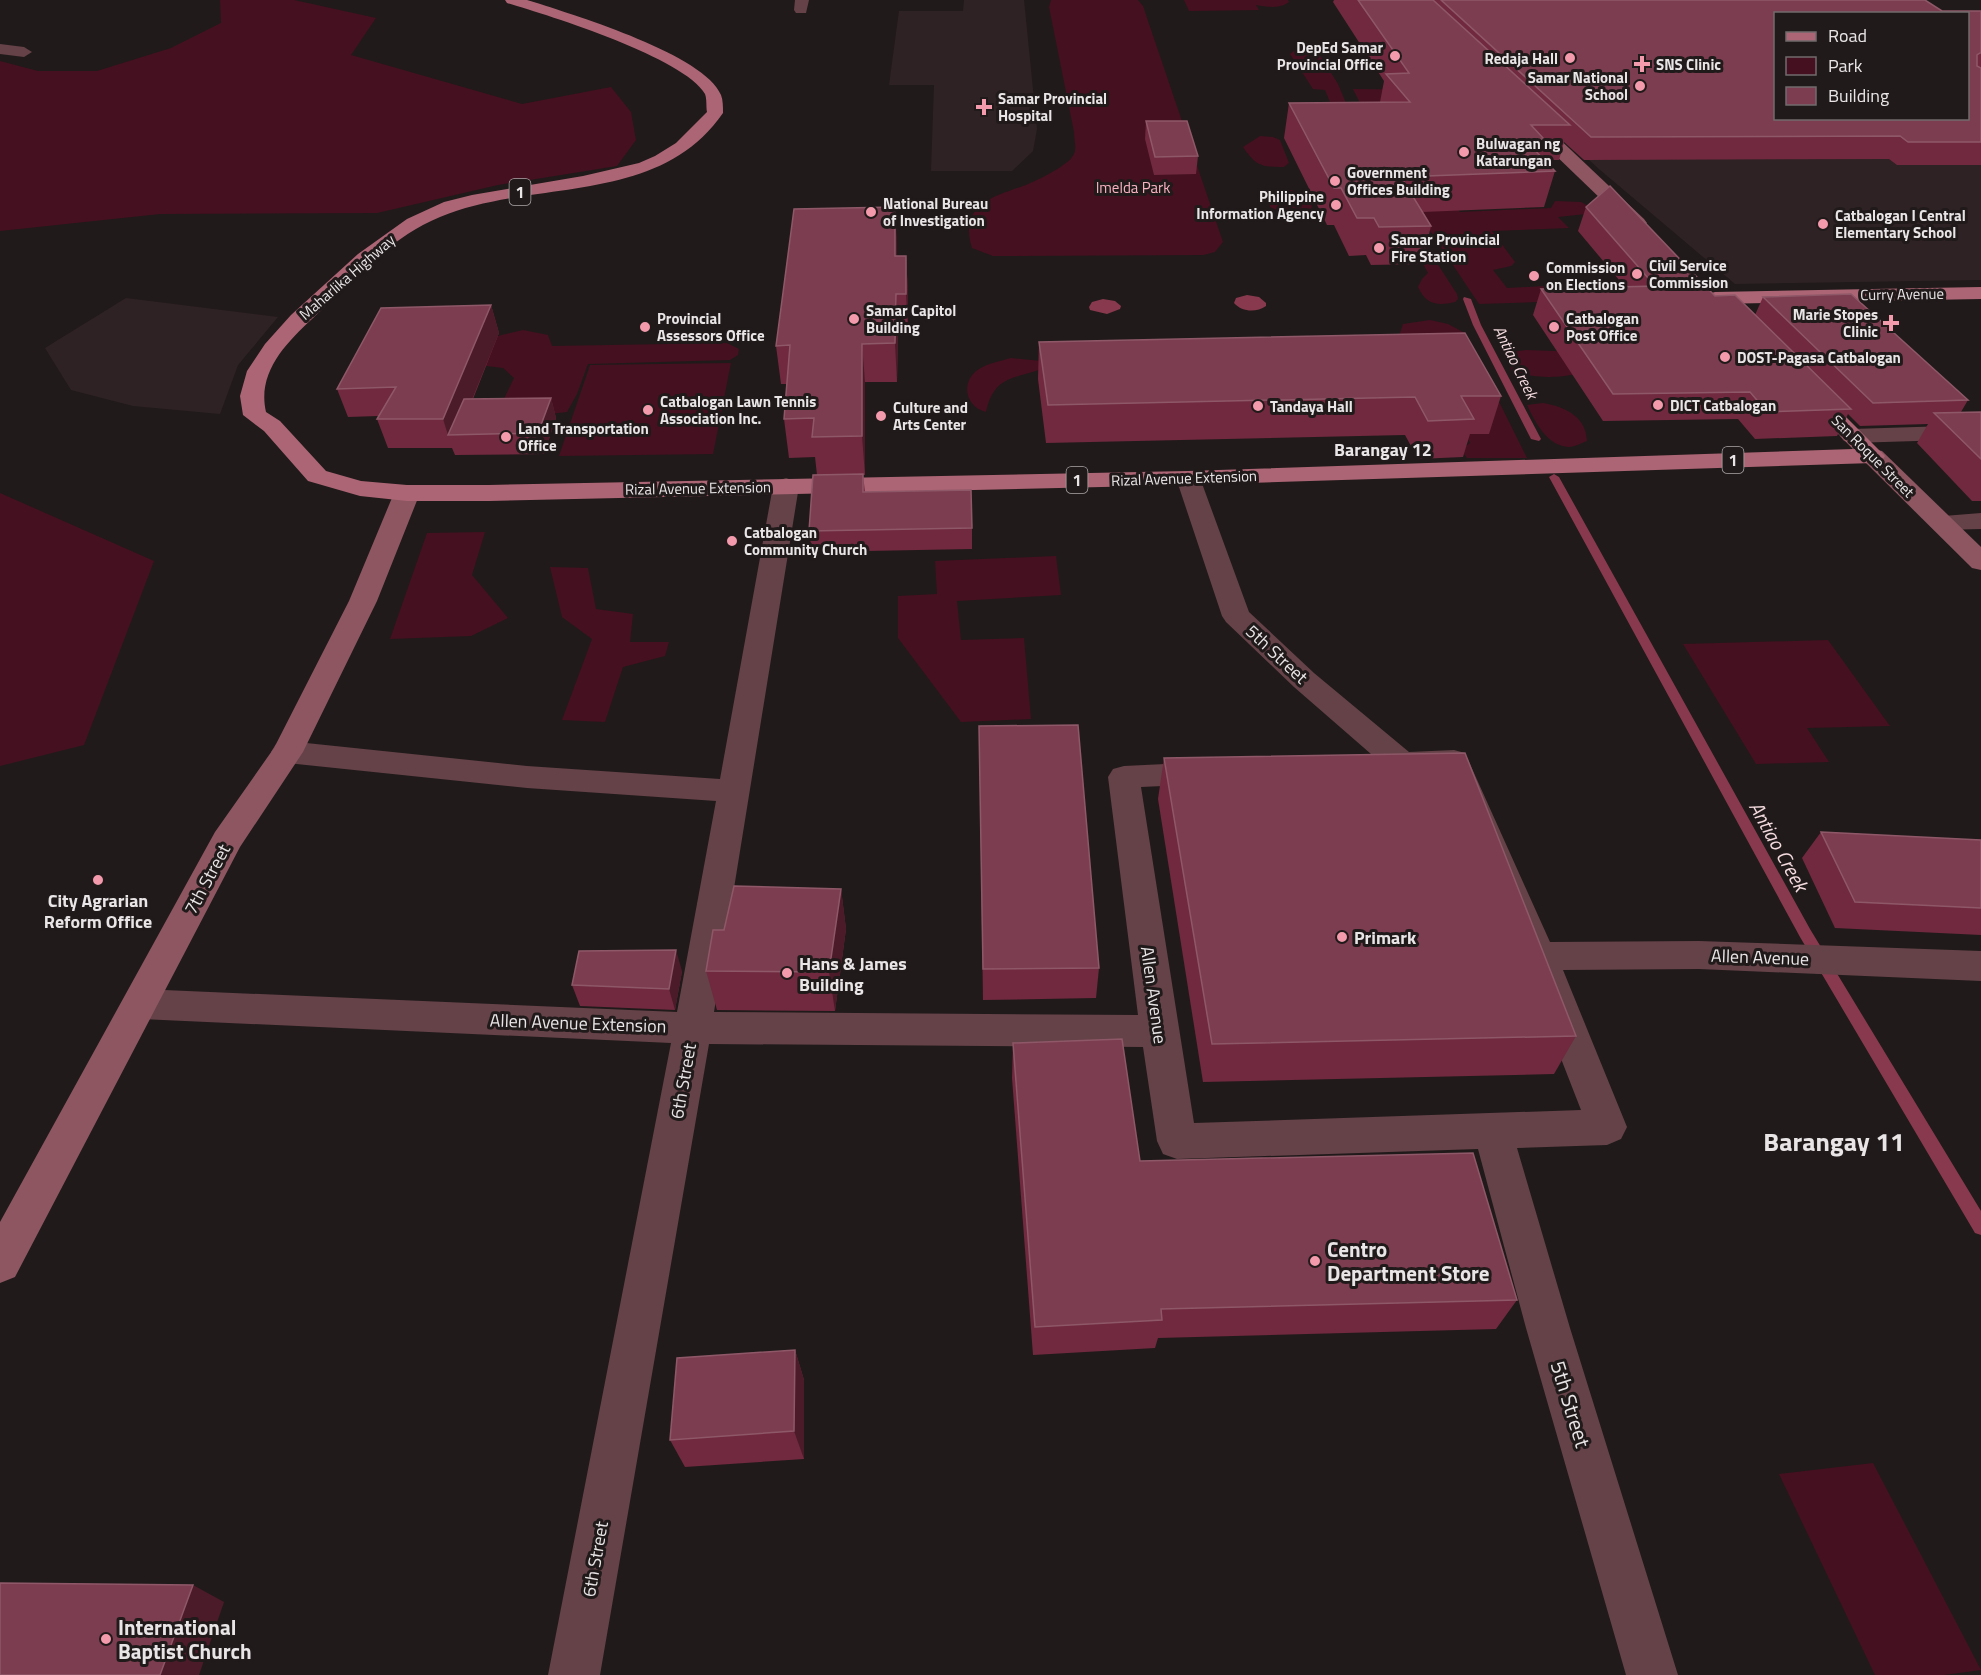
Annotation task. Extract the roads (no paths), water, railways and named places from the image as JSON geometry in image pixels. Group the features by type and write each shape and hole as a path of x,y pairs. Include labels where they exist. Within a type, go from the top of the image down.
{"main road":[{"name":"Maharlika Highway","path":"317,476 272,426 255,415 251,392 258,372 282,334 346,275 390,238 432,213 489,196 561,186 639,170 668,156 687,143 715,112 713,95 699,77 651,50 555,12 512,0"},
{"name":"Curry Avenue","path":"1739,322 1710,294 1981,293"},
{"name":"San Roque Street","path":"1796,379 1873,456"},
{"name":"Rizal Avenue Extension","path":"317,476 360,488 407,493 501,493 1188,478 1873,456"}],"street":[{"path":"0,49 24,52"},
{"path":"1516,108 1646,232"},
{"path":"1852,436 1981,432"},
{"name":"San Roque Street","path":"1873,456 1981,562"},
{"name":"5th Street","path":"1188,478 1236,616 1304,680 1402,763"},
{"name":"6th Street","path":"574,1675 693,1028 786,486"},
{"name":"7th Street","path":"0,1263 227,841 286,752 363,601 407,493"},
{"path":"1940,522 1981,521"},
{"path":"286,752 527,777 735,791"},
{"name":"Allen Avenue","path":"1455,761 1539,956 1607,1127 1177,1141 1159,1030 1125,777 1455,761"},
{"name":"Allen Avenue","path":"1539,956 1790,957 1981,966"},
{"name":"Allen Avenue Extension","path":"141,1004 693,1028 1159,1030"},
{"name":"5th Street","path":"1493,1132 1548,1328 1652,1675"}],"waterway":[{"name":"Antiao Creek","path":"1467,299 1477,325 1536,439"},
{"name":"Antiao Creek","path":"1554,477 1805,933 1981,1227"}],"place":[{"name":"DepEd Samar Provincial Office","path":"1395,56"},
{"name":"Redaja Hall","path":"1570,58"},
{"name":"SNS Clinic","path":"1642,64"},
{"name":"Samar National School","path":"1640,86"},
{"name":"Samar Provincial Hospital","path":"984,107"},
{"name":"Bulwagan ng Katarungan","path":"1464,152"},
{"name":"Government Offices Building","path":"1335,181"},
{"name":"Philippine Information Agency","path":"1336,205"},
{"name":"National Bureau of Investigation","path":"871,212"},
{"name":"Catbalogan I Central Elementary School","path":"1823,224"},
{"name":"Samar Provincial Fire Station","path":"1379,248"},
{"name":"Civil Service Commission","path":"1637,274"},
{"name":"Commission on Elections","path":"1534,276"},
{"name":"Samar Capitol Building","path":"854,319"},
{"name":"Marie Stopes Clinic","path":"1891,323"},
{"name":"Provincial Assessors Office","path":"645,327"},
{"name":"Catbalogan Post Office","path":"1554,327"},
{"name":"DOST-Pagasa Catbalogan","path":"1725,357"},
{"name":"DICT Catbalogan","path":"1658,405"},
{"name":"Tandaya Hall","path":"1258,406"},
{"name":"Catbalogan Lawn Tennis Association Inc.","path":"648,410"},
{"name":"Culture and Arts Center","path":"881,416"},
{"name":"Land Transportation Office","path":"506,437"},
{"name":"Catbalogan Community Church","path":"732,541"},
{"name":"City Agrarian Reform Office","path":"98,880"},
{"name":"Primark","path":"1342,937"},
{"name":"Hans & James Building","path":"787,973"},
{"name":"Centro Department Store","path":"1315,1261"},
{"name":"International Baptist Church","path":"106,1639"}],"district":[{"name":"Barangay 12","path":"1383,449"},
{"name":"Barangay 11","path":"1834,1141"}],"park label":[{"name":"Imelda Park","path":"1133,187"}]}
